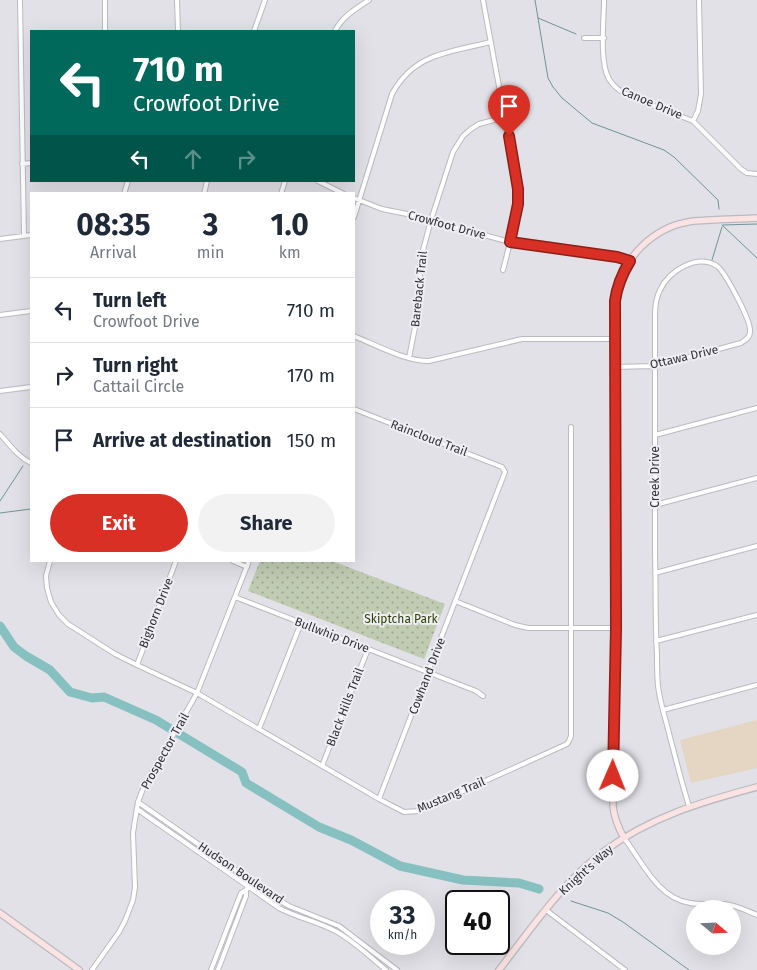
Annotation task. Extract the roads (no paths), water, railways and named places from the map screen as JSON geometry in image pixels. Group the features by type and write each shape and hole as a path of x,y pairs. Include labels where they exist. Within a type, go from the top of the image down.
{"street":[{"path":"20,0 24,236"},
{"path":"105,0 105,30"},
{"path":"177,0 178,30"},
{"path":"254,30 265,0"},
{"path":"336,30 344,18 368,0"},
{"path":"483,0 518,189 518,204 503,270"},
{"name":"Canoe Drive","path":"604,0 604,63 609,80 616,88 631,97 693,121 742,169 757,174"},
{"path":"693,121 698,111 701,94 699,0"},
{"path":"584,38 604,38"},
{"path":"355,214 392,94 402,78 419,62 433,56 491,42"},
{"name":"Bareback Trail","path":"409,358 417,320 422,254 453,152 463,136 479,124 506,117"},
{"path":"22,164 30,163"},
{"path":"320,182 340,192"},
{"name":"Crowfoot Drive","path":"355,199 382,209 431,220 510,242 617,257 630,261"},
{"path":"757,218 689,221 665,230 646,242 630,261 623,272 616,292 614,338 616,628 613,806 614,815 624,838 657,886 675,898 689,903 726,904 757,915"},
{"path":"0,239 30,235"},
{"name":"Creek Drive","path":"689,806 658,686 655,573 655,309 660,289 666,280 684,266 693,263 710,263 718,267 723,272 743,311 750,326 750,334"},
{"path":"0,315 30,310"},
{"name":"Ottawa Drive","path":"614,367 655,366 741,343 750,334"},
{"path":"355,336 420,361 429,361 522,339 614,338"},
{"path":"0,391 30,387"},
{"path":"656,435 757,408"},
{"name":"Raincloud Trail","path":"355,409 504,469"},
{"name":"Mustang Trail","path":"50,562 46,576 51,602 68,624 115,654 196,693 404,812 419,811 567,744 571,736 571,427"},
{"path":"0,434 18,454 30,463"},
{"name":"Cowhand Drive","path":"380,799 505,472 504,469"},
{"path":"655,505 757,478"},
{"path":"655,573 757,546"},
{"name":"Bighorn Drive","path":"136,665 176,562"},
{"path":"235,562 247,567"},
{"name":"Prospector Trail","path":"92,970 119,932 133,900 136,875 133,834 138,802 144,786 196,693 249,562"},
{"name":"Bullwhip Drive","path":"235,597 476,691 483,696"},
{"path":"456,602 521,627 616,628"},
{"path":"656,641 757,615"},
{"path":"259,729 301,623"},
{"name":"Black Hills Trail","path":"322,766 368,649"},
{"path":"663,710 757,685"},
{"name":"Knight's Way","path":"499,970 563,890 602,853 654,821 689,806 757,788"},
{"name":"Hudson Boulevard","path":"138,802 277,899 289,906 339,926 397,970"},
{"name":"Hudson Boulevard","path":"137,809 247,888 279,908 335,931 356,945 386,970"},
{"path":"211,970 241,893 252,882"},
{"path":"218,970 243,905 247,888"},
{"path":"546,910 625,970"},
{"path":"0,913 79,970"},
{"path":"356,945 359,941"}],"waterway":[{"path":"535,0 548,78 562,98 592,123 664,150 674,157 718,200 719,209"},
{"path":"538,18 576,34"},
{"path":"723,225 757,224"},
{"path":"722,225 757,258"},
{"path":"712,260 722,227"},
{"path":"0,501 23,466"},
{"path":"0,513 30,509"},
{"path":"0,626 14,647 50,670 70,692 92,698 104,697 156,720 242,772 246,783 319,827 351,840 400,866 463,880 519,883 539,889"},
{"path":"571,901 608,913 689,970"}],"park label":[{"name":"Skiptcha Park","path":"401,619"}]}
